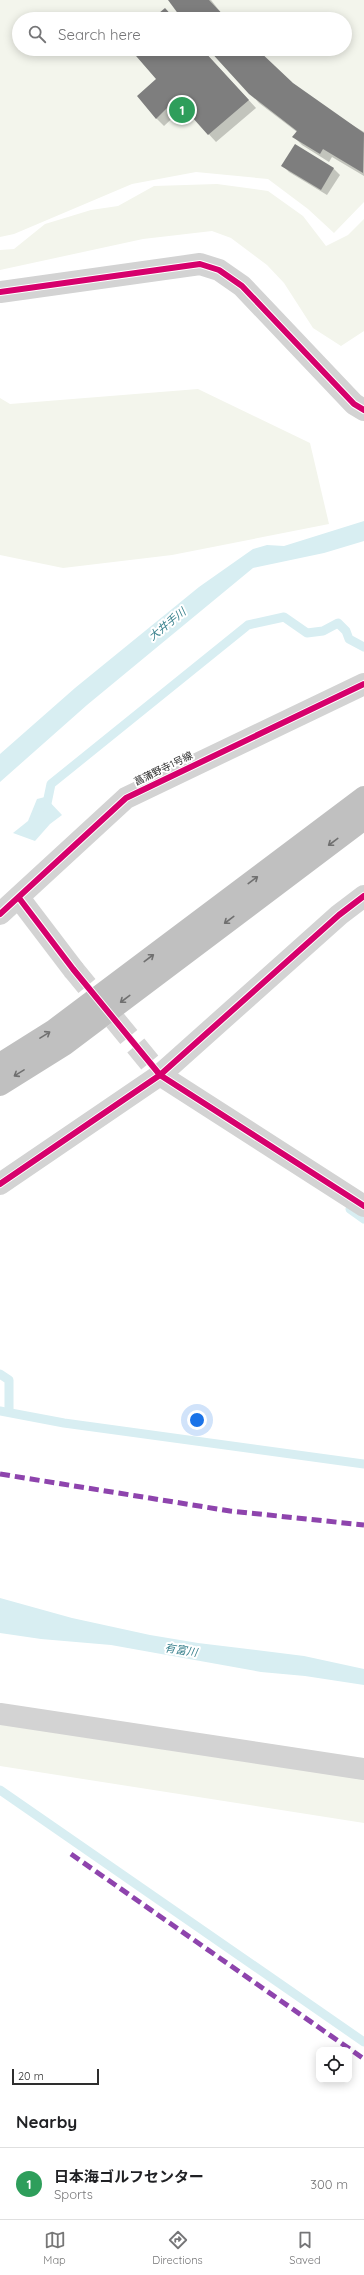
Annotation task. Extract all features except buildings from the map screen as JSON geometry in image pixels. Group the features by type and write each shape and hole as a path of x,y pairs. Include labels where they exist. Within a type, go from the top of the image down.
{"highway":[{"path":"0,1064 54,1030 364,797"},
{"path":"0,1085 64,1045 364,819"}],"street":[{"path":"0,292 177,266 200,264 219,270 242,286 354,404 364,410"},
{"name":"菖蒲野寺1号線","path":"0,914 126,798 364,684"},
{"path":"0,1184 160,1075 334,920 364,896"},
{"path":"19,898 73,969"},
{"path":"160,1075 364,1206"},
{"path":"0,1714 364,1769"}],"shaded area":[{"path":"0,0 364,0 364,202 334,233 308,209 268,179 196,172 132,184 14,234 0,237"},
{"path":"217,184 268,191 303,216 326,246 348,235 364,219 364,331 341,346 313,328 284,283 267,265 231,238 212,231 143,239 0,270 0,250 14,249 45,224 91,210 118,206 154,186"},
{"path":"198,389 310,443 329,524 172,555 63,568 0,555 0,398 10,404"},
{"path":"0,1721 364,1774 364,1823 0,1766"}],"water":[{"name":"大井手川","path":"364,521 364,541 324,553 253,568 87,705 0,782 0,754 75,688 199,587 253,549 267,545 284,546"},
{"path":"45,797 62,815 50,824 35,841 13,833 28,821 37,799"},
{"name":"有富川","path":"0,1598 72,1618 150,1635 198,1643 304,1656 364,1669 364,1685 305,1676 261,1672 111,1645 41,1639 0,1633"}],"waterway":[{"path":"46,808 51,784 248,625 284,617 307,633 323,631 338,623 346,631 349,639 364,647"},
{"path":"350,1209 364,1219"},
{"path":"0,1374 9,1380 9,1411"},
{"path":"0,1411 64,1423 364,1464"},
{"path":"0,1790 364,2042"}],"tunnel":[{"path":"73,969 160,1075"}],"marked path":[{"path":"0,1474 230,1511 364,1525"},
{"path":"71,1854 364,2059"}],"cycle path":[{"path":"0,292 200,264 219,270 242,286 354,404 364,410"},
{"path":"0,914 126,798 364,684"},
{"path":"0,1184 160,1075 339,915 364,896"},
{"path":"19,898 73,969 160,1075 364,1206"}],"place":[{"name":"日本海ゴルフセンター","path":"182,110"}]}
